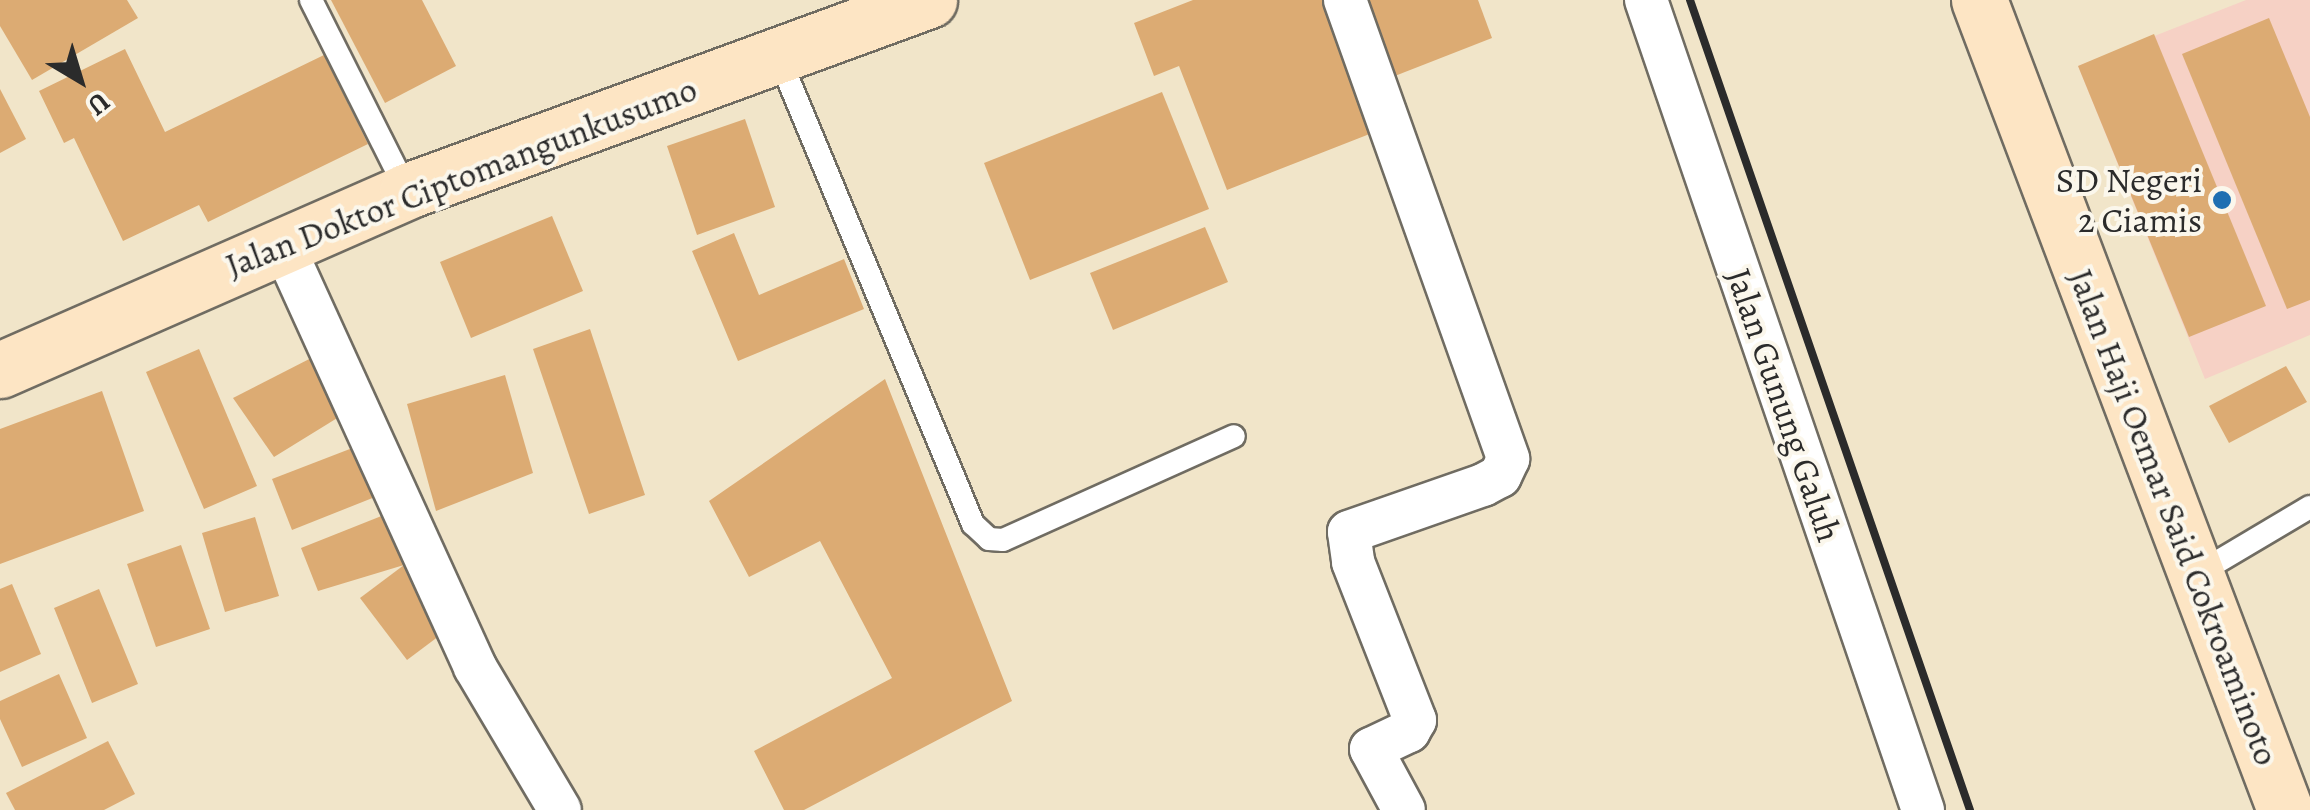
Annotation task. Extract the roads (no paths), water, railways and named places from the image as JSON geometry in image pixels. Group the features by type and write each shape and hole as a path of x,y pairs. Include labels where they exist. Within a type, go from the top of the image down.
{"main road":[{"name":"Jalan Doktor Ciptomangunkusumo","path":"0,370 281,242 406,191 929,0"},
{"name":"Jalan Haji Oemar Said Cokroaminoto","path":"1979,0 2286,810"}],"street":[{"path":"1345,0 1508,459 1500,476 1482,485 1350,532 1352,562 1414,720 1408,731 1371,750 1404,810"},
{"name":"Jalan Gunung Galuh","path":"1646,0 1923,810"},
{"path":"281,242 474,667 560,810"}],"lane":[{"path":"311,0 406,191"},
{"path":"778,55 973,524 990,539 1003,540 1234,436"},
{"path":"2196,575 2310,507"}],"railway":[{"path":"1690,0 1970,810"}],"place":[{"name":"SD Negeri 2 Ciamis","path":"2222,200"}]}
